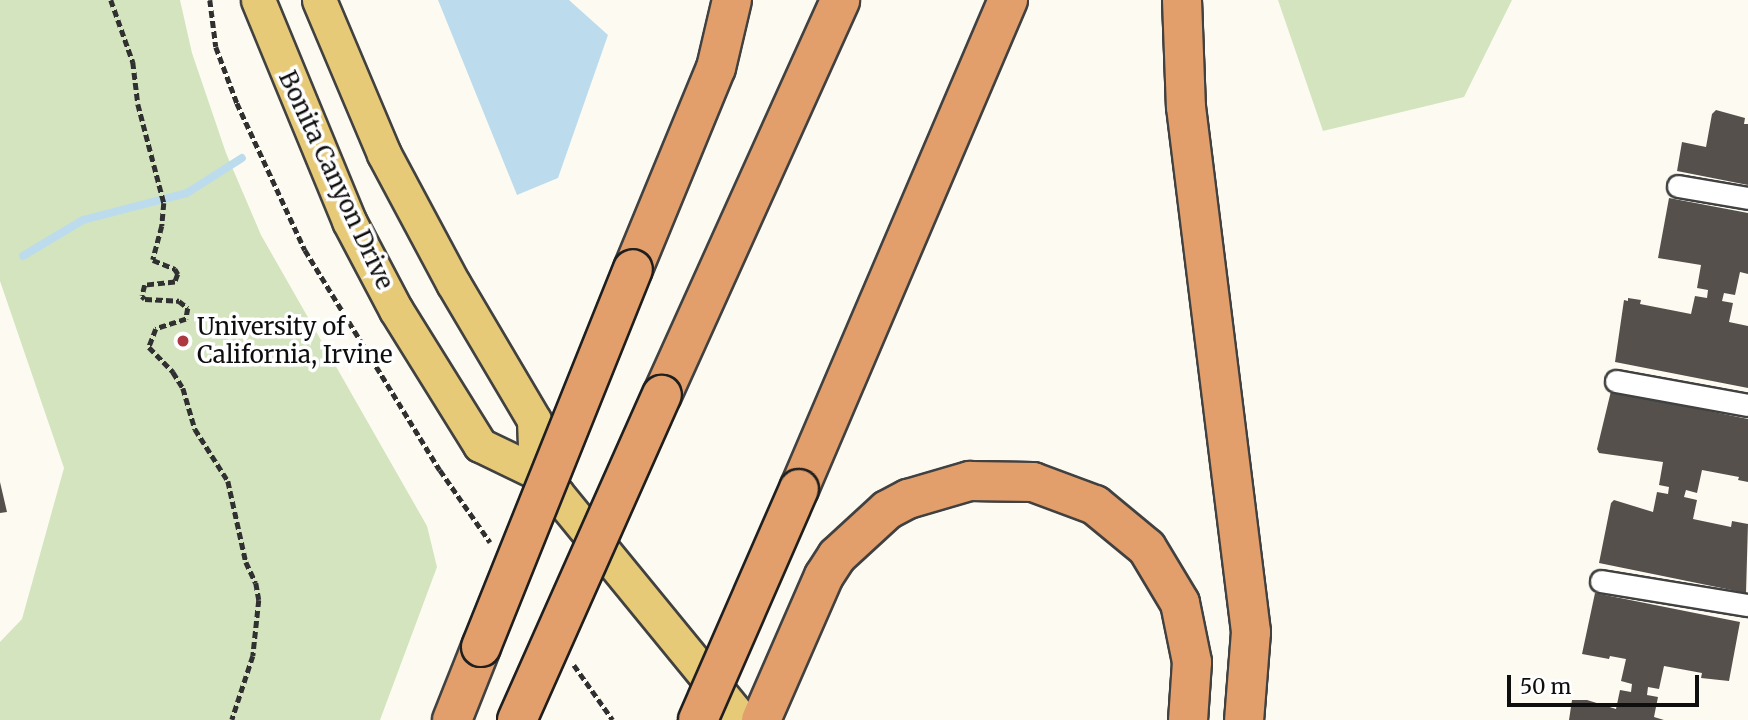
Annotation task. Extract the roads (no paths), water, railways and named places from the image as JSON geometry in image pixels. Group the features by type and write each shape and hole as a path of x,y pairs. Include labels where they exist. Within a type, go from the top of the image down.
{"highway":[{"path":"452,720 716,68 732,0"},
{"path":"517,720 840,0"},
{"path":"698,720 1008,0"},
{"path":"1182,0 1186,107 1251,632 1244,720"},
{"path":"761,720 824,576 836,556 866,526 908,499 971,481 1033,482 1095,505 1147,548 1180,603 1192,662 1188,720"}],"main road":[{"name":"Bonita Canyon Drive","path":"258,0 349,221 402,322 480,445 536,472 743,720"},
{"path":"319,0 384,154 453,283 534,420 536,472"}],"street":[{"path":"1678,186 1748,198"},
{"path":"1616,381 1748,405"},
{"path":"1601,581 1748,605"}],"water":[{"path":"438,0 569,0 608,35 558,178 517,195"}],"waterway":[{"path":"23,256 83,220 187,193 242,158"}],"place":[{"name":"University of California, Irvine","path":"183,341"}]}
